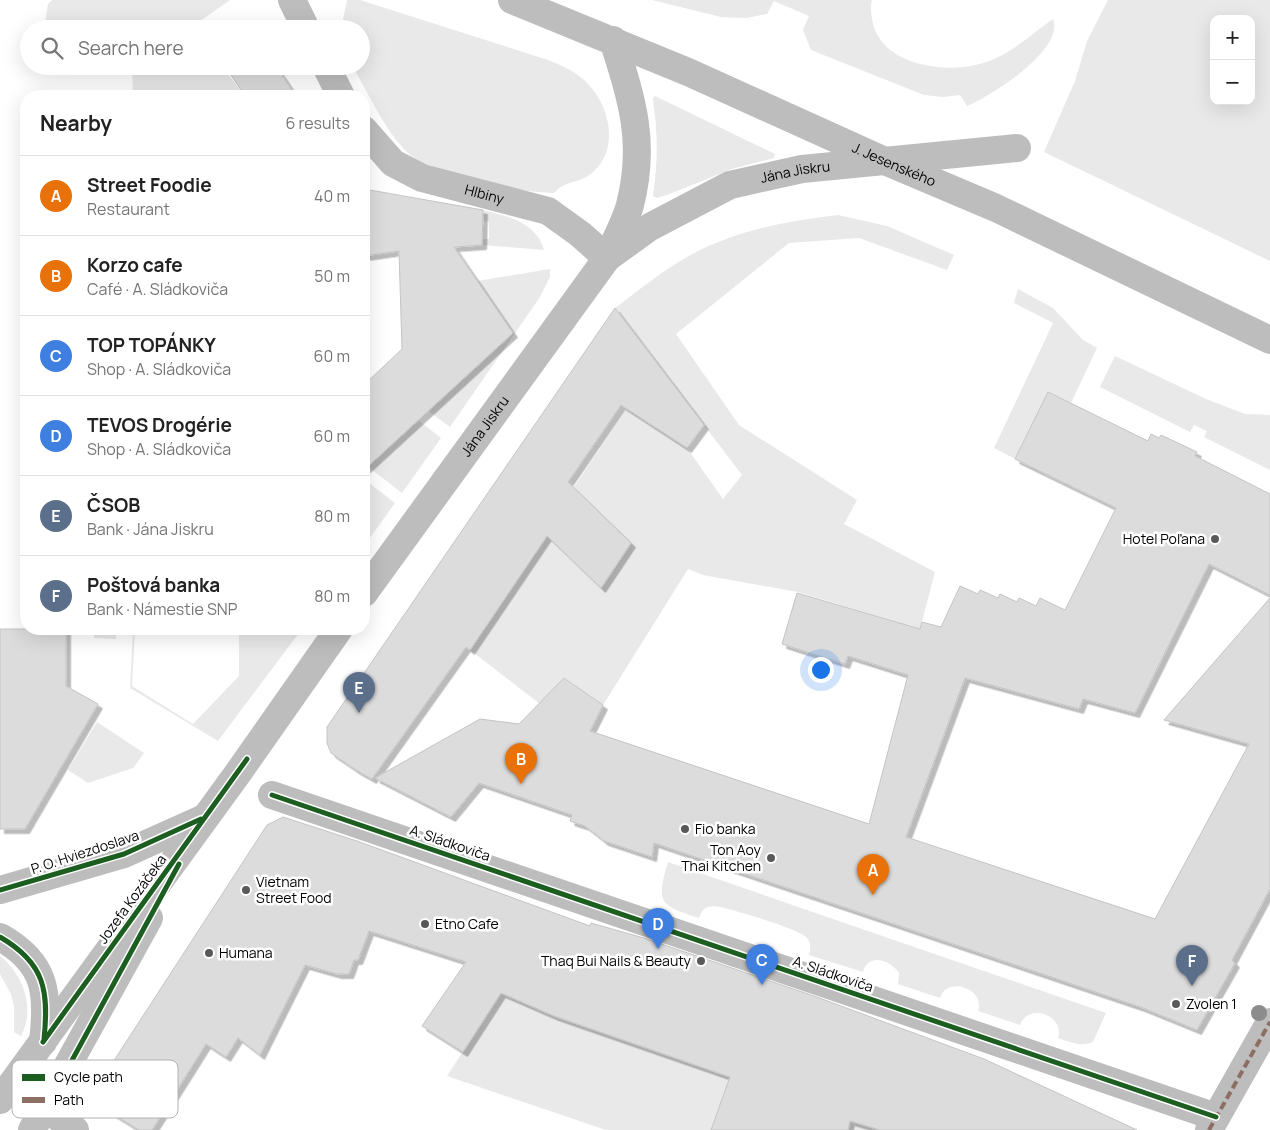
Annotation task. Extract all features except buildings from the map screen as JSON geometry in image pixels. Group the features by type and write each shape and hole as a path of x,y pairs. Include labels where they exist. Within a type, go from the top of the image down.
{"street":[{"path":"292,0 302,20"},
{"name":"J. Jesenského","path":"512,0 697,76 885,162 1060,238 1270,340"},
{"name":"Jána Jiskru","path":"370,586 607,258 629,206 637,163 637,130 632,104 613,40"},
{"path":"330,75 338,90"},
{"name":"Hlbiny","path":"370,137 393,164 422,178 548,211 580,234 607,258"},
{"name":"Jána Jiskru","path":"607,258 650,228 730,185 763,176 802,169 1017,148"},
{"path":"204,818 335,635"},
{"name":"A. Sládkoviča","path":"272,795 1213,1124"},
{"name":"P. O. Hviezdoslava","path":"0,890 124,854 204,818"},
{"name":"Jozefa Kozáčeka","path":"30,1060 204,818"},
{"name":"Jozefa Kozáčeka","path":"71,1060 204,818"},
{"path":"0,937 22,952 37,968 45,988 46,1014 43,1042"},
{"path":"1213,1124 1270,1022"},
{"name":"Jozefa Kozáčeka","path":"0,1100 12,1084"},
{"path":"39,1119 75,1130"}],"shaded area":[{"path":"52,0 230,0 202,20 45,20 48,4"},
{"path":"347,0 360,0 548,60 564,67 584,80 596,93 602,104 609,128 609,139 607,151 602,162 589,175 564,185 554,193 520,190 478,182 437,170 421,162 399,144 370,98 370,90 366,90 357,75 370,75 370,20 343,20"},
{"path":"652,0 872,0 872,19 877,35 888,48 902,57 919,64 937,67 956,68 989,61 1014,48 1053,19 1054,31 1048,44 1024,70 992,93 967,106 960,95 943,97 924,95 811,50 803,30 809,16 774,1 767,14 747,18 721,17"},
{"path":"1108,0 1270,0 1270,261 1044,152 1075,81 1087,41"},
{"path":"132,75 229,75 240,90 133,90"},
{"path":"655,96 775,154 774,158 732,169 667,195 657,198 653,196 657,154 653,98"},
{"path":"483,210 512,218 528,227 535,233 544,250 482,245 481,239 489,239 489,222 482,221"},
{"path":"838,215 887,226 954,255 947,270 859,238 789,243 676,334 739,425 857,500 844,524 935,572 920,629 798,592 703,575 688,569 603,705 565,678 540,704 470,650 547,536 579,493 574,487 627,409 687,448 723,499 742,475 615,308 687,257 723,240 760,228"},
{"path":"550,269 550,277 540,297 450,427 427,410 477,281"},
{"path":"1018,289 1053,308 1083,340 1097,348 1071,403 1048,392 1015,459 994,448 1053,323 1014,303"},
{"path":"1115,356 1206,399 1245,414 1270,415 1270,470 1204,437 1207,431 1194,425 1190,432 1100,387"},
{"path":"417,419 441,438 402,493 370,468 370,463"},
{"path":"370,484 395,503 370,538"},
{"path":"94,635 116,635 116,639 94,638"},
{"path":"133,635 135,635 132,686 193,724 239,676 239,635 298,635 218,741 130,688"},
{"path":"97,722 144,753 133,768 88,783 68,770"},
{"path":"668,862 1106,1013 1093,1042 1075,1043 1058,1038 1059,1030 1056,1023 1045,1014 1030,1014 1024,1018 1020,1025 978,1011 979,1003 976,996 965,988 950,987 944,991 940,998 898,984 899,973 891,965 880,960 870,962 863,972 809,955 810,945 806,937 766,920 717,906 707,907 699,918 686,914 676,910 664,901 662,886"},
{"path":"0,956 15,972 25,992 27,1014 21,1036 14,1032 14,1006 11,994 0,974"},
{"path":"501,993 554,1016 880,1130 730,1130 713,1124 711,1130 606,1130 447,1076"}],"marked path":[{"path":"1209,1130 1270,1022"}],"cycle path":[{"path":"43,1042 247,759"},
{"path":"272,795 1216,1117"},
{"path":"0,890 124,854 201,819"},
{"path":"72,1060 179,864"},
{"path":"0,937 27,957 41,980 46,1006 44,1039"}],"place":[{"name":"Hotel Poľana","path":"1215,539"},
{"name":"ČSOB","path":"359,713"},
{"name":"Korzo cafe","path":"521,784"},
{"name":"Fio banka","path":"685,829"},
{"name":"Ton Aoy Thai Kitchen","path":"771,858"},
{"name":"Vietnam Street Food","path":"246,890"},
{"name":"Street Foodie","path":"873,895"},
{"name":"Etno Cafe","path":"425,924"},
{"name":"TEVOS Drogérie","path":"658,949"},
{"name":"Humana","path":"209,953"},
{"name":"Thaq Bui Nails & Beauty","path":"701,961"},
{"name":"TOP TOPÁNKY","path":"762,985"},
{"name":"Poštová banka","path":"1192,986"},
{"name":"Zvolen 1","path":"1176,1004"}]}
